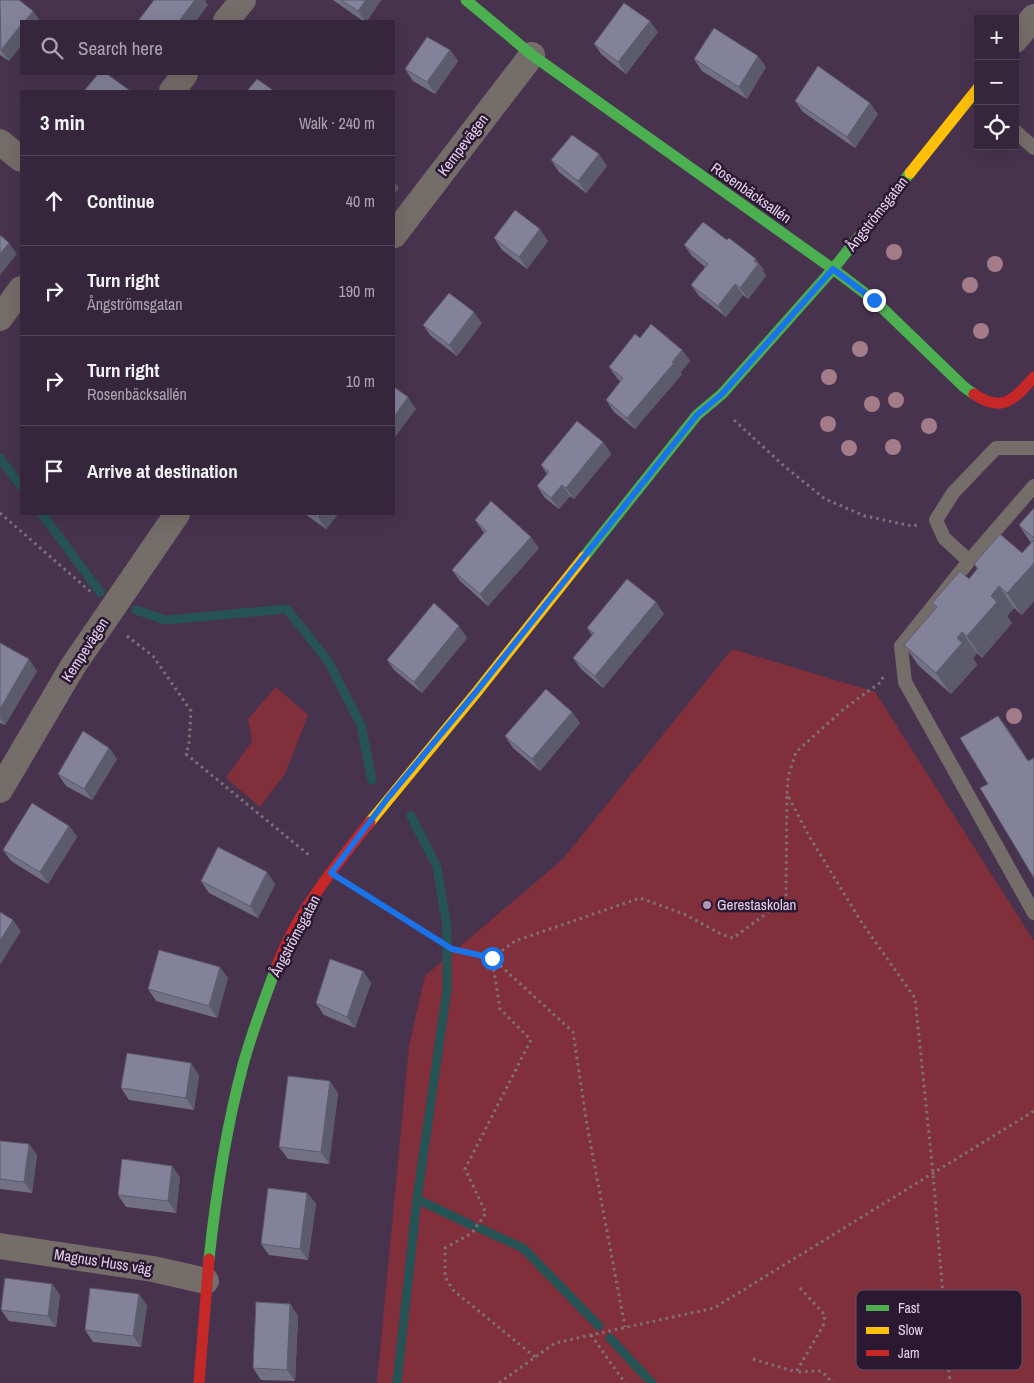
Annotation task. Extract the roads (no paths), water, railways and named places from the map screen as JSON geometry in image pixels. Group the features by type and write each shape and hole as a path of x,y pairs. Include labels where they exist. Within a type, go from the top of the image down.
{"street":[{"path":"227,20 243,0"},
{"name":"Rosenbäcksallén","path":"466,0 532,55 874,300 964,387 979,399 992,404 1005,404 1014,399 1034,378"},
{"path":"1019,35 1034,17"},
{"name":"Kempevägen","path":"395,235 532,55"},
{"path":"173,90 184,75"},
{"name":"Ångströmsgatan","path":"199,1383 206,1281 229,1120 254,1023 278,962 303,914 331,873 387,799 476,692 697,415 722,394 833,269 974,93"},
{"path":"0,142 20,158"},
{"path":"0,318 20,290"},
{"name":"Kempevägen","path":"0,790 73,666 176,515"},
{"name":"Magnus Huss väg","path":"0,1246 153,1270 206,1281"}],"lane":[{"path":"1019,135 1034,148"},
{"path":"969,561 944,538 936,520 953,493 996,448 1034,448"},
{"path":"1034,486 969,561 901,646 905,682 1034,913"}],"waterway":[{"path":"0,458 20,485"},
{"path":"43,515 100,592"},
{"path":"136,610 165,620 287,609 328,661 361,725 372,780"},
{"path":"397,1383 417,1199 447,989 447,927 437,867 411,816"},
{"path":"417,1199 471,1225"},
{"path":"479,1228 523,1248 599,1326"},
{"path":"610,1338 652,1383"}],"place":[{"name":"Gerestaskolan","path":"707,905"}]}
